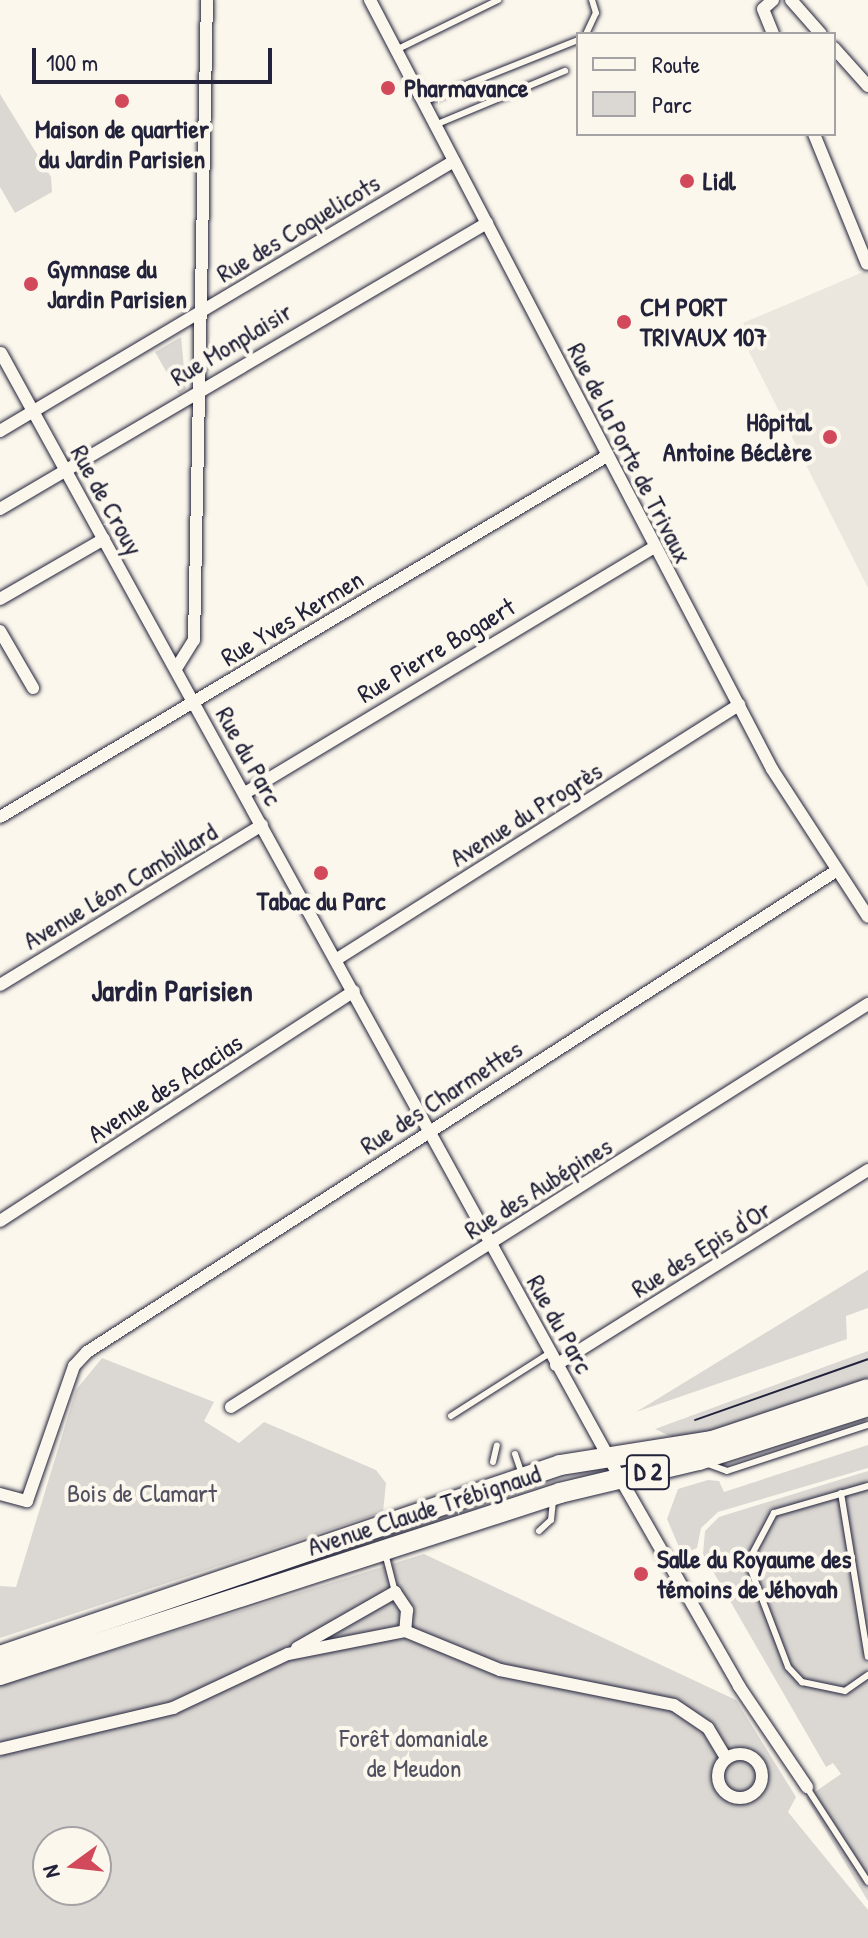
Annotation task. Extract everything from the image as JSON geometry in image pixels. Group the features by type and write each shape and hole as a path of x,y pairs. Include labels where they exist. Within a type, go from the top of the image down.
{"main road":[{"name":"D 2","path":"523,1477 608,1454 712,1441 868,1389"},
{"name":"Avenue Claude Trébignaud","path":"0,1675 552,1495 699,1460 868,1406"},
{"name":"Avenue Claude Trébignaud","path":"0,1656 523,1477"}],"street":[{"path":"177,667 194,640 197,312 207,0"},
{"name":"Rue de la Porte de Trivaux","path":"370,0 653,548 739,705 836,871 868,917"},
{"path":"772,32 763,9 773,0"},
{"path":"791,0 819,32"},
{"path":"836,50 868,86"},
{"path":"815,136 867,264"},
{"name":"Rue des Coquelicots","path":"0,431 454,161"},
{"name":"Rue Monplaisir","path":"0,509 197,390 487,223"},
{"name":"Rue de Crouy","path":"1,353 177,667"},
{"name":"Rue Yves Kermen","path":"0,817 607,456"},
{"path":"0,599 104,539"},
{"name":"Rue Pierre Bogaert","path":"245,793 653,548"},
{"path":"0,631 33,688"},
{"name":"Rue du Parc","path":"177,667 620,1478"},
{"name":"Avenue du Progrès","path":"337,959 739,705"},
{"name":"Avenue Léon Cambillard","path":"0,985 262,825"},
{"name":"Rue des Charmettes","path":"0,1494 27,1501 74,1366 430,1129 836,871"},
{"name":"Avenue des Acacias","path":"0,1221 354,991"},
{"name":"Rue des Aubépines","path":"231,1407 868,1004"},
{"name":"Rue des Epis d'Or","path":"553,1359 868,1170"},
{"path":"620,1478 739,1686 807,1787"},
{"path":"0,1749 173,1708 288,1654 395,1592 407,1610 405,1631"},
{"path":"288,1654 405,1631 500,1670 674,1705 708,1728 726,1758"}],"lane":[{"path":"396,50 498,0"},
{"path":"587,32 596,13 592,0"},
{"path":"423,102 576,41"},
{"path":"435,125 565,71"},
{"path":"451,1416 553,1359"},
{"path":"699,1460 727,1471 868,1425"},
{"path":"493,1462 497,1445"},
{"path":"515,1454 523,1477"},
{"path":"868,1486 774,1513 751,1548 751,1584 788,1667 802,1682 845,1691 868,1675"},
{"path":"841,1493 868,1657"},
{"path":"539,1531 551,1520 552,1495"},
{"path":"384,1552 395,1592"},
{"path":"807,1787 868,1882"}],"shaded area":[{"name":"Hôpital Antoine Béclère","path":"868,270 868,588 736,326"}],"green space":[{"path":"0,94 51,177 52,192 15,213 0,187"},
{"path":"181,337 186,389 179,394 155,352"},
{"path":"868,1270 868,1308 846,1316 847,1339 636,1412"},
{"path":"868,1351 868,1382 708,1434 672,1437 655,1429"},
{"name":"Bois de Clamart","path":"102,1358 214,1402 204,1421 239,1443 264,1422 376,1470 386,1483 383,1512 0,1638 0,1586 16,1587 76,1390"},
{"path":"868,1445 868,1468 718,1512 701,1528 697,1548 682,1554 667,1519 678,1489 708,1480 719,1481 724,1492"},
{"path":"868,1471 868,1901 806,1798 841,1774 833,1763 826,1767 703,1554 705,1531 719,1517"},
{"name":"Forêt domaniale de Meudon","path":"424,1554 736,1700 796,1797 788,1812 868,1910 868,1938 0,1938 0,1685"}],"tram line":[{"path":"695,1420 868,1359"}],"place":[{"name":"Pharmavance","path":"388,88"},
{"name":"Maison de quartier du Jardin Parisien","path":"122,101"},
{"name":"Lidl","path":"687,181"},
{"name":"Gymnase du Jardin Parisien","path":"31,284"},
{"name":"CM PORT TRIVAUX 107","path":"624,322"},
{"name":"Hôpital Antoine Béclère","path":"830,437"},
{"name":"Tabac du Parc","path":"321,873"},
{"name":"Salle du Royaume des témoins de Jéhovah","path":"641,1574"}],"district":[{"name":"Jardin Parisien","path":"172,990"}]}
